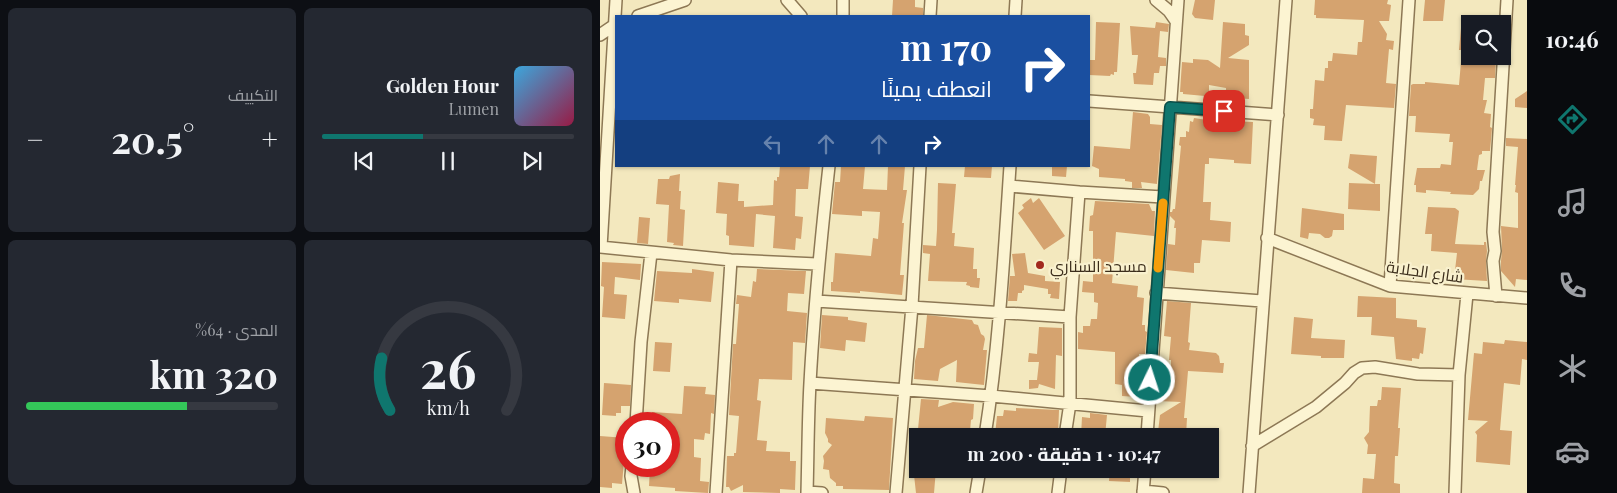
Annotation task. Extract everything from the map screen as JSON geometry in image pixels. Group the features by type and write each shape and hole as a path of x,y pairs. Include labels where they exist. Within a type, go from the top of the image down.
{"street":[{"path":"615,15 616,0"},
{"path":"641,15 686,0"},
{"path":"787,0 800,15"},
{"path":"842,15 843,0"},
{"path":"930,15 931,0"},
{"path":"1015,15 1016,0"},
{"path":"1156,0 1176,20"},
{"path":"1147,428 1178,0"},
{"path":"1250,493 1262,301 1286,0"},
{"path":"1390,286 1409,0"},
{"path":"1496,296 1493,232 1507,0"},
{"path":"600,35 615,24"},
{"path":"615,24 601,247 651,254 818,264"},
{"path":"1090,101 1278,115"},
{"path":"822,493 807,492 810,383 818,264 829,167"},
{"path":"896,493 912,306 920,167"},
{"path":"986,428 992,396 1000,312 1010,167"},
{"path":"1009,186 1163,197"},
{"path":"1066,428 1070,402 1070,317 1079,192"},
{"name":"شارع الجلابة","path":"1267,238 1390,286 1527,298"},
{"path":"637,412 651,254"},
{"path":"716,493 731,260"},
{"path":"1156,293 1262,301"},
{"path":"1455,493 1459,375 1467,294"},
{"path":"816,301 1070,317"},
{"path":"1252,446 1316,407 1362,368 1375,367 1418,374 1459,375"},
{"path":"810,383 1070,402 1148,411"},
{"path":"631,477 634,493"},
{"path":"976,493 978,478"},
{"path":"1058,493 1060,478"},
{"path":"1144,478 1143,492 1163,493"}],"building":[{"path":"893,0 915,0 915,7 923,8 923,15 892,15"},
{"path":"1195,0 1215,0 1213,20 1195,18 1192,14"},
{"path":"1315,0 1388,0 1387,4 1391,5 1389,21 1379,21 1387,34 1386,40 1394,41 1393,50 1389,49 1386,83 1396,84 1394,108 1346,105 1342,141 1324,140 1325,126 1313,125 1314,119 1310,118 1310,109 1313,109 1315,80 1324,81 1325,68 1328,68 1328,61 1332,61 1333,53 1357,55 1358,42 1362,42 1364,20 1316,18 1316,15 1314,15"},
{"path":"1425,0 1445,0 1443,21 1423,21"},
{"path":"1096,22 1120,23 1117,72 1110,76 1090,75 1090,60 1095,60"},
{"path":"1156,22 1169,24 1168,32 1160,31 1158,57 1166,58 1166,66 1160,66 1159,73 1154,73 1153,85 1134,84 1133,73 1136,73 1138,55 1132,55 1130,26 1155,28"},
{"path":"1223,22 1245,24 1245,35 1249,36 1249,45 1228,58 1249,60 1249,99 1235,98 1236,92 1226,91 1226,88 1209,85 1209,93 1205,96 1183,94 1183,92 1180,92 1182,62 1193,63 1193,59 1208,60 1220,68"},
{"path":"1461,28 1461,50 1459,50"},
{"path":"1461,62 1461,65 1496,65 1495,78 1485,78 1483,100 1487,100 1484,113 1491,114 1490,127 1492,128 1490,151 1482,151 1482,154 1479,155 1477,170 1485,170 1479,189 1473,195 1426,190 1426,193 1416,192 1416,185 1414,185 1417,168 1440,168 1441,164 1451,165 1453,142 1449,142 1450,134 1415,132 1416,116 1409,116 1411,85 1425,84 1425,82 1459,85"},
{"path":"1527,91 1527,108 1515,107 1515,99"},
{"path":"1133,112 1148,114 1150,124 1162,125 1157,184 1141,182 1142,188 1132,188 1132,182 1125,181 1125,179 1099,177 1099,169 1092,166 1094,146 1130,149"},
{"path":"1194,118 1253,122 1251,164 1234,163 1234,160 1209,158 1209,164 1205,164 1203,202 1211,202 1210,220 1231,222 1230,242 1202,240 1200,263 1194,263 1194,273 1166,270 1168,244 1175,245 1175,221 1170,216 1170,212 1175,209 1181,146 1179,145 1180,137 1186,137 1186,131 1189,132 1190,121 1193,122"},
{"path":"1506,138 1527,139 1527,280 1516,279 1515,287 1501,271 1501,226 1518,228 1518,193 1515,192 1515,185 1518,147 1506,146"},
{"path":"1350,154 1377,156 1375,184 1348,168"},
{"path":"780,167 810,167 808,189 796,189 795,216 803,217 801,239 796,238 795,250 773,248 775,216 756,214 754,247 729,245 729,236 726,235 727,214 716,213 718,182 739,184 738,201 744,201 744,207 773,205 774,180 777,181 777,177 779,177"},
{"path":"841,167 865,167 863,189 887,190 888,167 905,167 903,190 907,190 902,223 904,223 900,275 904,275 902,295 860,291 860,293 831,291 835,253 871,256 873,238 878,239 880,212 862,211 862,216 832,214 835,182 840,182"},
{"path":"965,167 992,167 991,178 964,177"},
{"path":"1052,167 1067,167 1066,177 1052,176"},
{"path":"680,174 680,209 685,210 683,246 667,242 669,205 656,204 658,179 669,179 670,176"},
{"path":"938,183 956,184 952,233 955,233 954,246 974,248 973,269 977,269 977,278 980,278 979,288 966,285 967,282 928,281 930,254 923,253 923,245 936,246"},
{"path":"1349,183 1380,184 1380,211 1348,209"},
{"path":"1031,198 1033,203 1039,198 1065,236 1044,250 1018,213 1024,208 1022,205"},
{"path":"1095,201 1149,204 1152,211 1155,211 1154,236 1116,232 1112,283 1138,286 1137,297 1144,298 1142,325 1145,325 1145,331 1147,332 1145,354 1139,354 1137,397 1122,396 1122,385 1115,384 1115,352 1078,349 1078,332 1083,333 1083,326 1090,326 1091,319 1097,319 1098,303 1094,302 1094,293 1082,292 1083,281 1093,282 1093,231 1089,231 1090,216 1093,215"},
{"path":"1428,207 1455,208 1459,211 1455,244 1484,245 1484,242 1486,242 1487,281 1454,279 1457,253 1431,251 1432,234 1425,234"},
{"path":"1302,208 1344,214 1344,230 1333,230 1332,236 1329,238 1325,238 1320,234 1309,233 1308,239 1300,237"},
{"path":"639,217 650,218 648,244 637,243"},
{"path":"1025,253 1028,273 1045,276 1045,281 1060,282 1059,299 1050,298 1051,294 1048,294 1048,289 1024,285 1022,293 1018,293 1017,301 1008,301 1010,276 1015,276 1012,254"},
{"path":"602,262 641,264 640,280 615,277 614,294 627,295 625,319 602,317 604,287 601,286"},
{"path":"692,269 714,272 711,302 679,299 679,303 654,301 657,271 692,273"},
{"path":"757,269 806,271 804,294 788,293 787,311 807,313 805,343 793,342 792,380 759,379 757,400 761,401 757,440 767,441 766,451 790,452 790,461 796,461 795,490 780,489 780,493 743,492 743,485 731,491 729,487 726,487 727,456 734,456 734,453 736,453 739,416 729,415 733,344 736,344 739,304 736,304 737,295 751,297 753,281 756,282"},
{"path":"1358,296 1396,298 1396,318 1417,320 1417,327 1426,328 1423,354 1420,353 1419,359 1412,358 1412,361 1396,359 1394,337 1371,335 1372,317 1357,317"},
{"path":"1167,301 1191,303 1189,350 1216,353 1219,356 1220,363 1224,363 1223,373 1188,371 1184,418 1187,418 1186,428 1158,428 1160,415 1181,402 1158,401 1159,384 1163,384 1164,378 1171,378 1171,360 1169,360 1171,337 1164,336"},
{"path":"822,315 848,317 848,320 867,323 865,342 846,340 845,351 820,348"},
{"path":"927,315 972,320 974,324 978,325 985,339 983,350 987,350 984,385 956,382 957,360 940,369 938,381 914,379 918,348 924,348"},
{"path":"1294,317 1313,319 1311,338 1345,340 1344,358 1321,358 1321,356 1291,354"},
{"path":"1039,327 1062,328 1062,356 1056,355 1055,389 1039,384 1038,388 1029,389 1029,380 1037,380 1039,362 1028,362 1029,353 1037,354"},
{"path":"1505,340 1527,342 1527,360 1522,359 1520,385 1504,383 1500,430 1512,431 1510,465 1476,462 1477,435 1475,432 1488,421 1468,420 1474,353 1482,354 1483,342 1504,344"},
{"path":"655,342 672,343 670,372 653,371"},
{"path":"604,383 631,385 630,406 621,406 621,412 615,412 615,416 602,415"},
{"path":"684,386 706,387 705,394 715,395 714,414 711,413 710,434 705,433 704,440 694,439 694,457 701,458 700,481 709,482 708,493 675,491 675,488 649,486 649,477 680,477 680,414 682,414"},
{"path":"1382,387 1401,388 1398,456 1395,456 1394,483 1400,484 1400,493 1362,493 1363,478 1374,479 1376,454 1367,454 1368,445 1364,438 1369,432 1370,406 1377,406 1378,400 1381,400"},
{"path":"921,399 939,400 938,407 953,402 974,404 970,428 918,428"},
{"path":"1016,408 1059,410 1058,428 996,428 997,416 1003,416 1004,410 1016,411"},
{"path":"1090,413 1107,415 1106,428 1081,428 1082,417 1090,418"},
{"path":"865,416 893,418 889,490 843,489 843,486 836,486 836,483 830,478 829,470 823,469 823,456 832,445 828,442 825,433 826,418 864,421"},
{"path":"600,436 615,437 615,477 623,477 622,484 612,483 612,488 600,487"},
{"path":"914,478 935,478 934,493 916,493"},
{"path":"1109,478 1130,478 1130,482 1109,481"}],"slow traffic":[{"path":"1158,268 1163,203"}],"place":[{"name":"مسجد السناري","path":"1040,265"}],"route":[{"path":"1150,380 1170,107 1224,111"}]}
